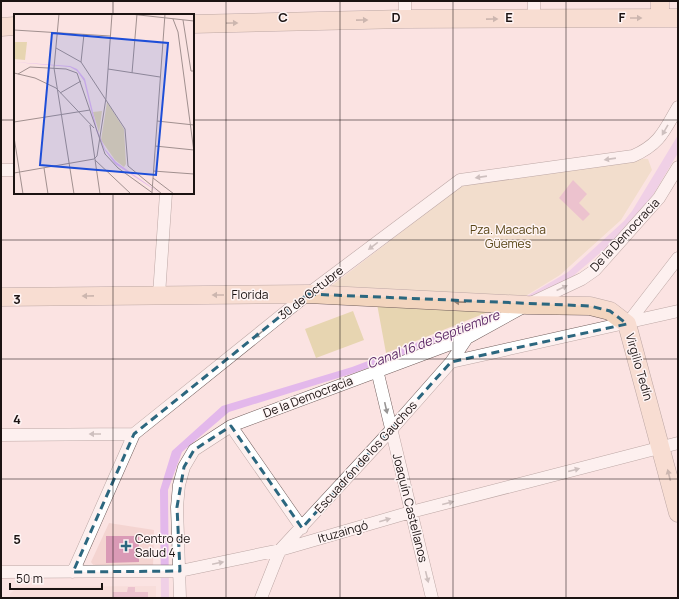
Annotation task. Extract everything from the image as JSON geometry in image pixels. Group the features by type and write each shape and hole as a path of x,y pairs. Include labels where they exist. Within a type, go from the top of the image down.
{"street":[{"path":"404,1 404,20"},
{"path":"194,24 404,20 534,10 660,10 678,18"},
{"path":"1,27 14,26"},
{"name":"30 de Octubre","path":"73,572 134,434 308,294 460,180 633,156 647,150 660,138 678,106"},
{"name":"De la Democracia","path":"180,598 177,507 178,485 184,467 194,450 231,426 377,370 466,338 527,305 582,279 595,270 659,198 678,167"},
{"path":"1,170 14,170"},
{"path":"160,295 166,194"},
{"path":"627,324 678,258"},
{"name":"Florida","path":"1,297 308,294 499,304"},
{"name":"Virgilio Tedín","path":"499,304 590,306 610,311 627,324 670,446 678,513"},
{"path":"451,362 627,324 678,311"},
{"name":"Escuadrón de los Gauchos","path":"280,550 302,528 451,362 466,338"},
{"name":"Joaquín Castellanos","path":"377,370 432,598"},
{"path":"231,426 302,528"},
{"path":"1,435 134,434"},
{"name":"Ituzaingó","path":"1,572 180,571 280,550 411,512 670,446"},
{"path":"261,598 280,550"}],"highlighted area":[{"path":"308,294 590,306 610,311 627,324 451,362 302,528 231,426 194,450 184,467 177,507 180,571 73,572 134,434"}],"shaded area":[{"name":"Centro de Salud 4","path":"109,523 154,530 153,568 95,567 91,562"},
{"path":"156,586 156,598 10,598 10,594 17,587"}],"green space":[{"name":"Pza. Macacha Güemes","path":"636,158 648,159 652,170 621,220 560,275 524,297 330,287 452,193 459,185"},
{"path":"377,304 488,312 386,353"},
{"path":"353,311 364,340 316,358 305,329"}],"water":[{"name":"Canal 16 de Septiembre","path":"678,135 678,153 640,217 634,224 572,277 477,328 354,373 229,412 182,452 168,490 169,598 161,598 160,490 172,451 222,406 352,367 493,314 568,272 624,221 632,211"}],"building":[{"path":"573,180 587,194 579,203 590,214 583,221 559,198"},
{"path":"106,536 139,536 139,562 106,563"},
{"path":"128,587 135,587 135,592 148,592 148,598 113,598 113,592 127,592"}],"place":[{"name":"Centro de Salud 4","path":"126,546"}]}
